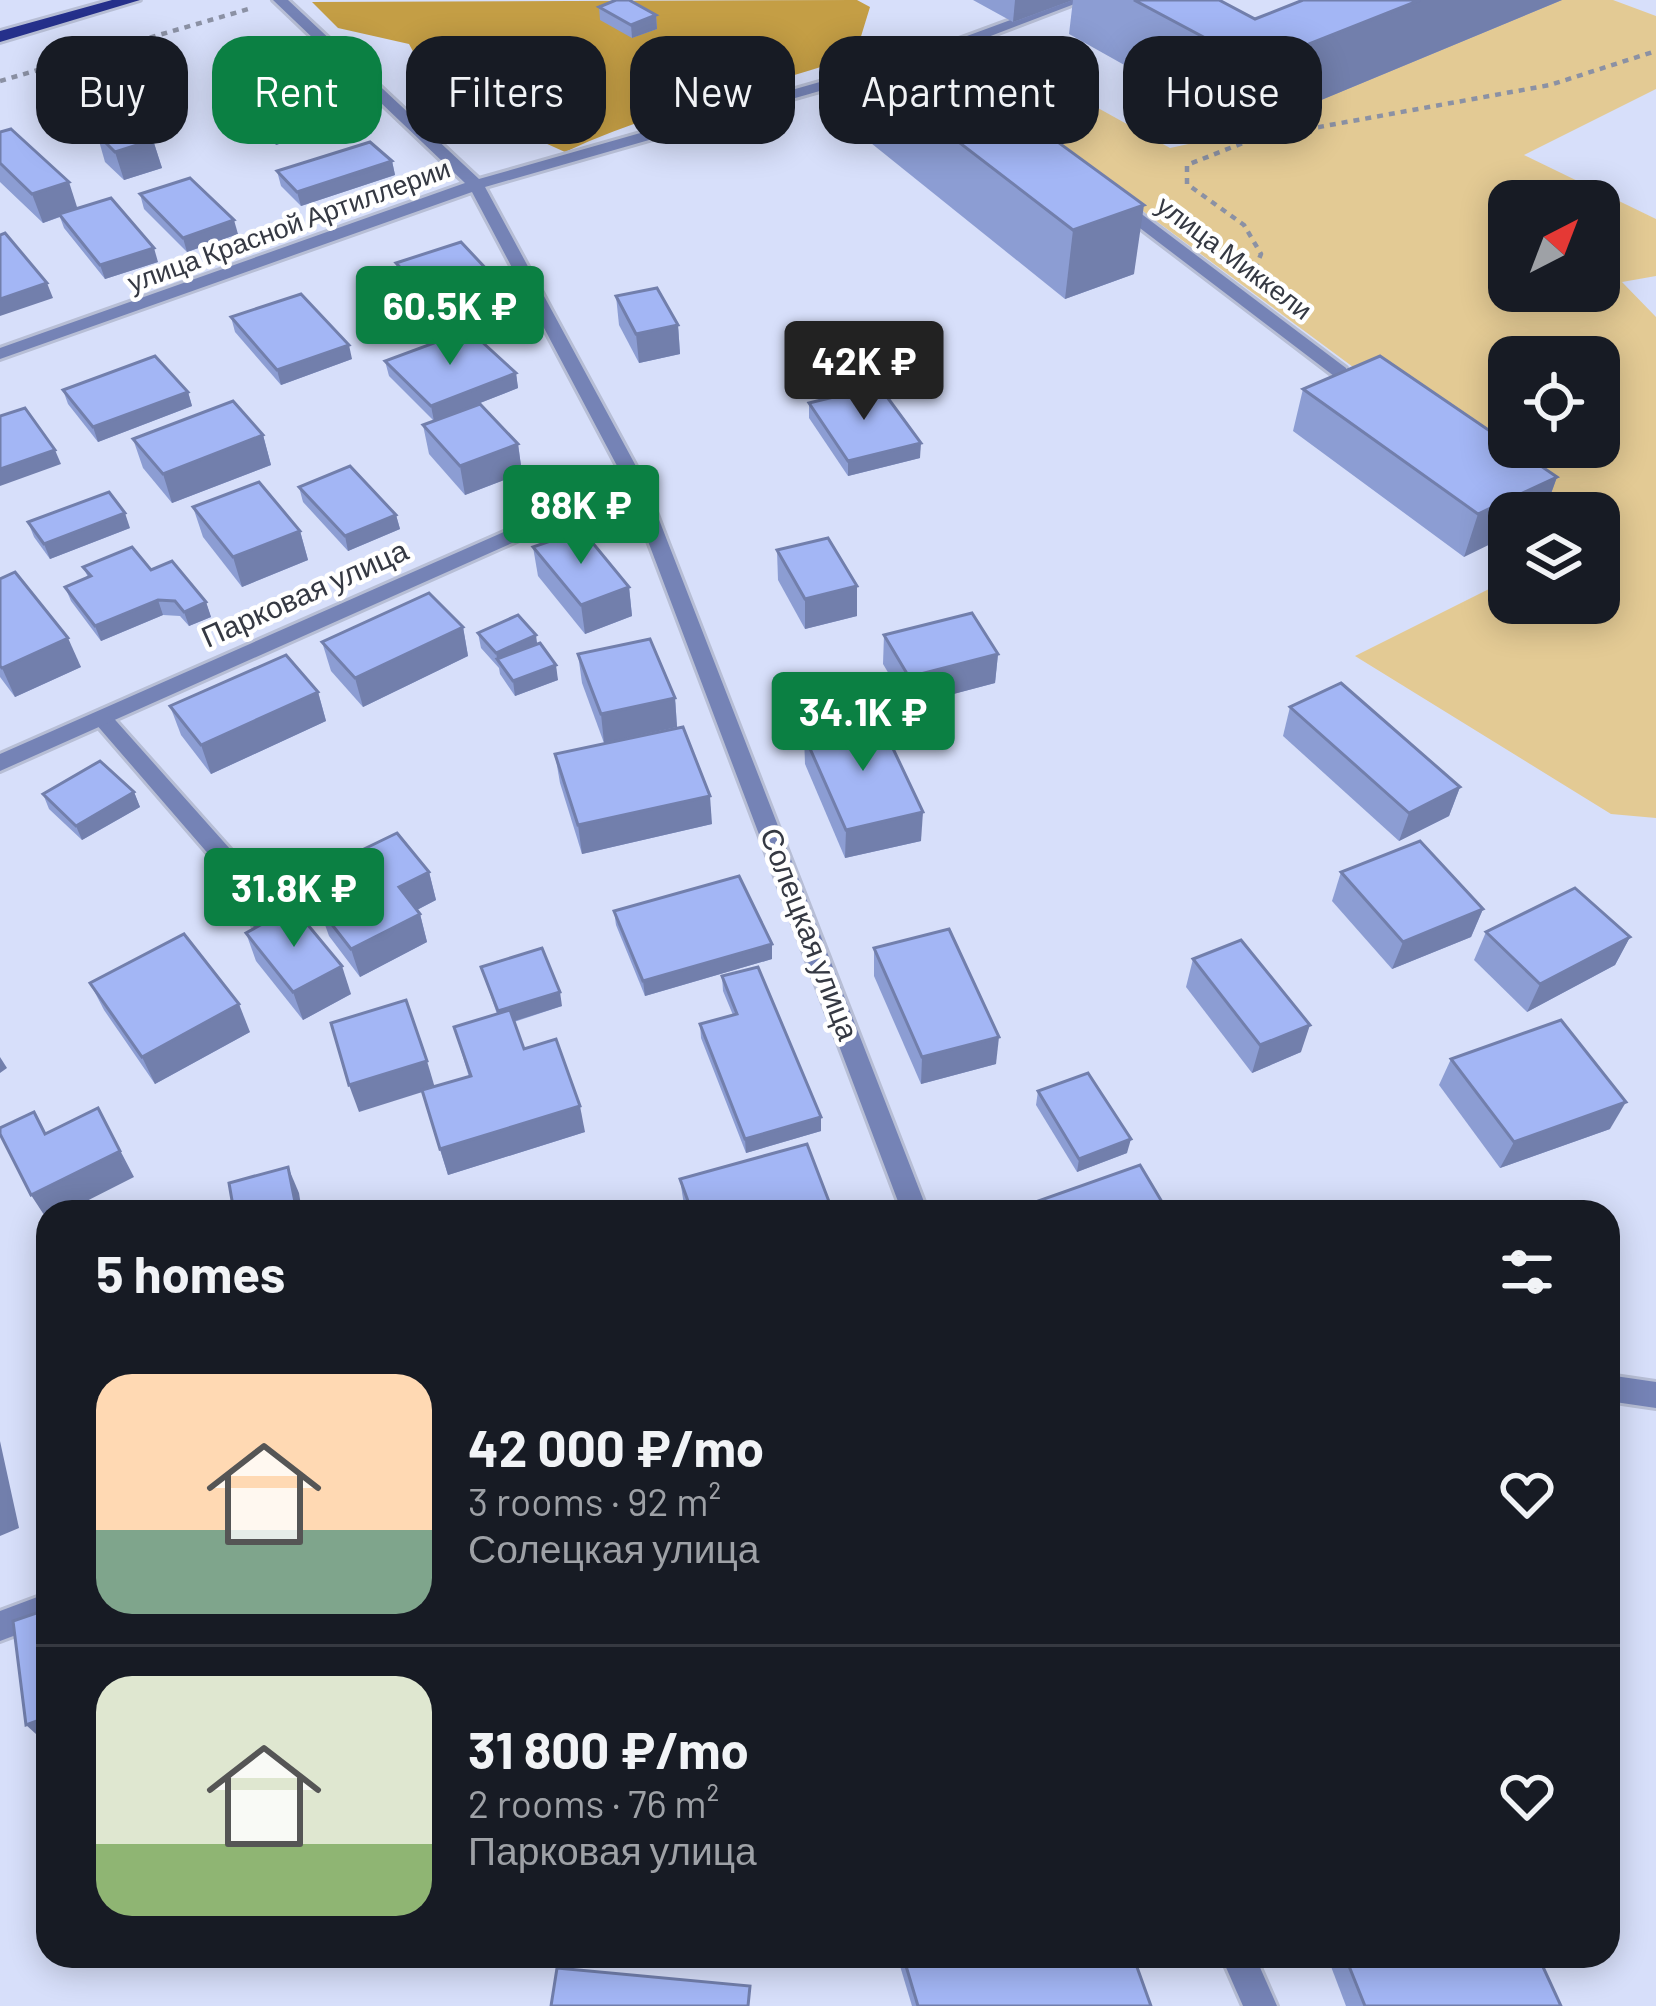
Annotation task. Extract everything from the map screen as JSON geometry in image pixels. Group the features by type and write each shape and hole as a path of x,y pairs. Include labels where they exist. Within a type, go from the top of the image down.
{"main road":[{"path":"0,37 131,0"}],"street":[{"name":"Солецкая улица","path":"280,0 476,185 635,481 910,1200"},
{"name":"улица Красной Артиллерии","path":"980,36 1078,0"},
{"name":"улица Красной Артиллерии","path":"0,354 476,185 819,87"},
{"name":"улица Миккели","path":"1092,184 1340,372"},
{"name":"Парковая улица","path":"0,763 635,481"},
{"path":"102,718 239,874 272,942"},
{"path":"1620,1390 1656,1395"},
{"path":"0,1626 36,1612"},
{"path":"1243,1968 1260,2006"}],"path":[{"path":"0,81 257,6"},
{"path":"1243,298 1261,254 1244,225 1186,184 1187,165 1253,139 1550,86 1656,51"}],"shaded area":[{"path":"857,0 870,7 861,36 819,36 819,67 795,74 795,36 630,36 630,126 606,135 606,36 406,36 406,43 338,28 312,2"},
{"path":"1548,0 1613,0 1656,16 1656,89 1524,155 1576,180 1488,180 1488,312 1620,312 1620,202 1656,219 1656,276 1622,282 1656,317 1656,818 1611,814 1355,656 1488,590 1488,624 1620,624 1620,492 1534,492 1499,468 1620,468 1620,336 1488,336 1488,460 1353,367 1053,144 1099,144 1099,109 1123,122 1123,144 1170,148 1322,144 1322,98"},
{"path":"547,144 584,144 565,152"}],"building":[{"path":"629,0 656,15 631,25 599,7"},
{"path":"1134,0 1219,0 1255,19 1303,0 1420,0 1322,39 1202,36"},
{"path":"11,129 69,182 32,194 0,163 0,132"},
{"path":"107,144 140,144 115,152"},
{"path":"364,144 372,144 392,161 297,192 277,171"},
{"path":"961,144 1061,144 1144,205 1073,230"},
{"path":"190,178 234,220 183,238 140,194"},
{"path":"111,198 154,248 100,265 59,214"},
{"path":"5,233 47,283 0,299 0,235"},
{"path":"461,242 491,274 426,295 396,263"},
{"path":"657,288 678,325 636,334 616,296"},
{"path":"301,294 349,345 277,370 231,317"},
{"path":"469,330 516,373 431,406 385,361"},
{"path":"155,356 188,392 93,427 63,390"},
{"path":"1380,356 1488,430 1488,468 1544,468 1557,477 1525,492 1488,492 1488,509 1478,514 1303,389"},
{"path":"879,386 921,443 848,461 809,403"},
{"path":"233,401 263,435 163,474 133,439"},
{"path":"480,404 518,444 460,466 423,425"},
{"path":"25,408 55,450 0,469 0,416"},
{"path":"350,466 396,515 345,536 299,487"},
{"path":"259,482 300,531 233,557 193,507"},
{"path":"109,492 125,513 44,544 28,522"},
{"path":"582,530 629,587 581,605 533,547"},
{"path":"828,538 857,586 805,599 777,550"},
{"path":"132,547 151,570 172,561 206,602 184,612 175,601 158,600 95,626 65,587 91,576 83,567"},
{"path":"15,572 68,638 2,668 0,579"},
{"path":"429,593 463,627 355,678 322,642"},
{"path":"972,613 998,654 909,677 884,635"},
{"path":"518,615 536,635 496,653 478,633"},
{"path":"650,639 675,698 601,714 578,654"},
{"path":"540,643 556,665 513,681 497,659"},
{"path":"286,655 318,692 201,745 170,706"},
{"path":"1341,683 1460,787 1409,813 1290,707"},
{"path":"879,719 923,812 846,830 804,735"},
{"path":"683,727 710,796 578,825 555,754"},
{"path":"100,761 134,792 76,826 43,794"},
{"path":"397,833 429,872 399,887 420,914 351,949 319,908 349,893 329,866"},
{"path":"1420,841 1483,909 1403,942 1341,872"},
{"path":"739,876 772,944 643,981 614,911"},
{"path":"1575,888 1630,937 1540,984 1486,932"},
{"path":"293,907 342,966 293,992 246,933"},
{"path":"949,929 999,1037 922,1057 874,948"},
{"path":"184,934 239,1004 142,1057 90,983"},
{"path":"1241,940 1310,1025 1260,1045 1193,959"},
{"path":"542,948 560,992 498,1011 481,967"},
{"path":"758,967 821,1117 745,1139 700,1024 737,1014 722,976"},
{"path":"406,1000 427,1061 349,1085 331,1023"},
{"path":"510,1010 524,1049 556,1039 580,1106 440,1149 422,1090 471,1076 454,1027"},
{"path":"1561,1020 1626,1102 1514,1142 1451,1059"},
{"path":"1088,1073 1131,1139 1079,1159 1038,1091"},
{"path":"98,1108 120,1151 31,1195 0,1128 34,1112 45,1134"},
{"path":"807,1144 828,1200 688,1200 680,1179"},
{"path":"1140,1165 1161,1200 1041,1200"},
{"path":"288,1167 295,1200 232,1200 229,1183"},
{"path":"36,1613 36,1721 26,1725 13,1621"},
{"path":"557,1968 750,1986 748,2006 551,2006"},
{"path":"907,1968 1137,1968 1151,2006 918,2006"},
{"path":"1350,1968 1544,1968 1561,2006 1365,2006"}]}
